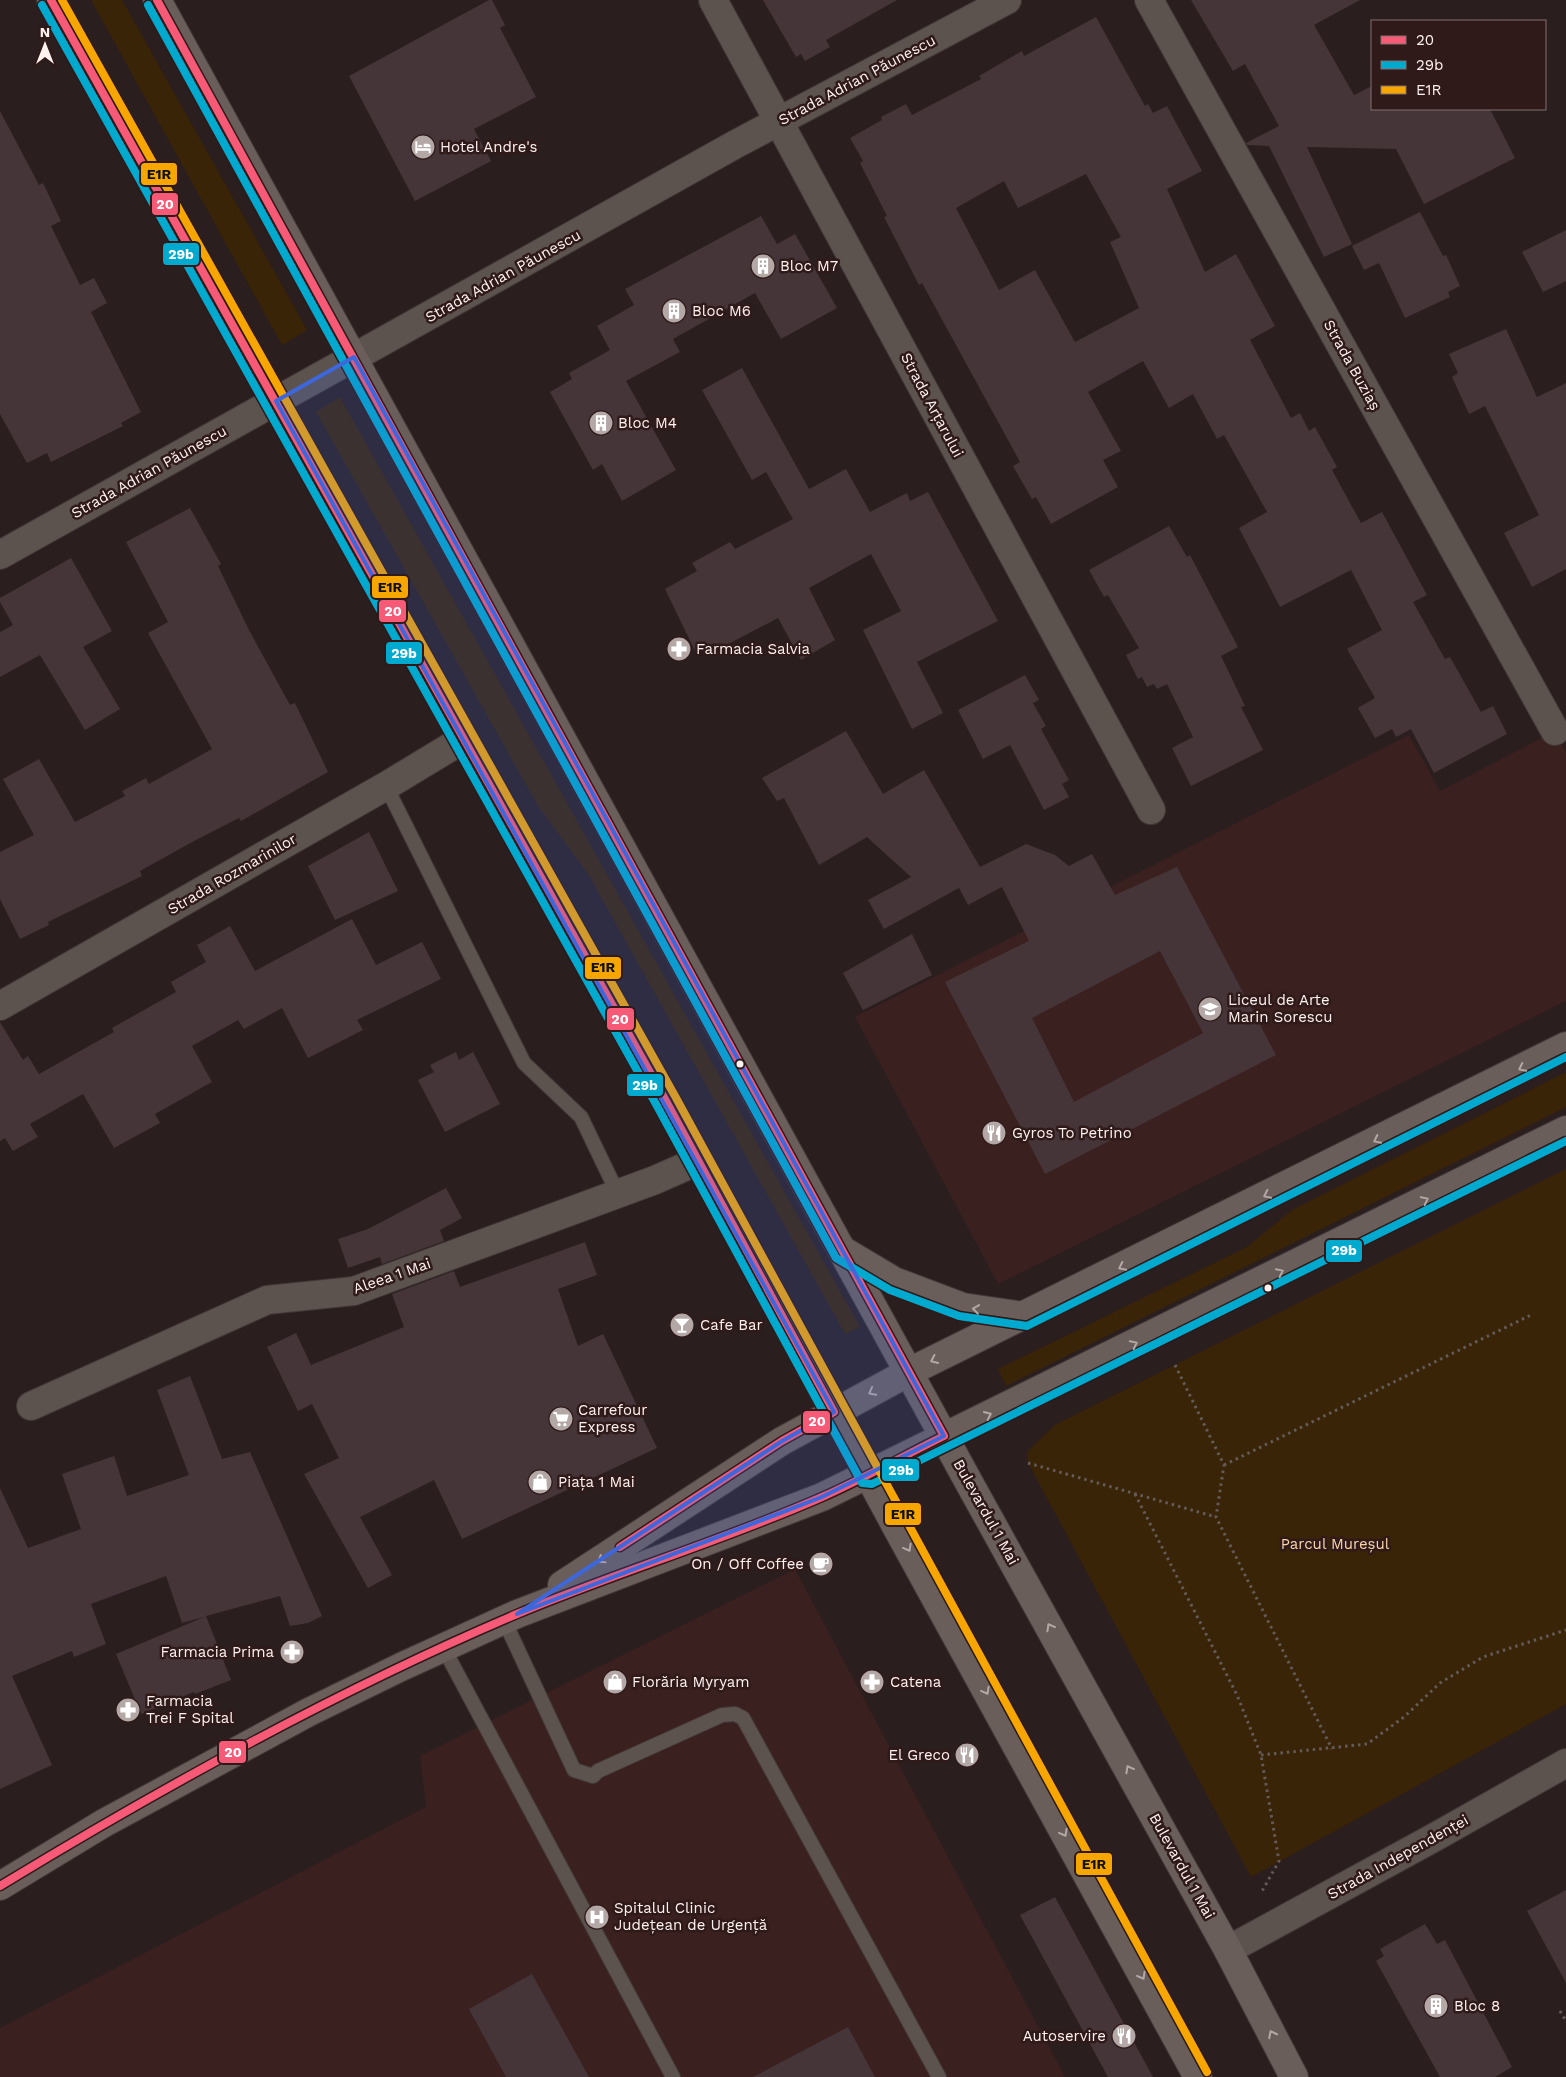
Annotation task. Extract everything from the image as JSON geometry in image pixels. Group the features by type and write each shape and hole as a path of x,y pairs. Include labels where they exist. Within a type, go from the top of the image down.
{"main road":[{"path":"51,0 276,400 462,740 698,1161 1198,2077"},
{"name":"Bulevardul 1 Mai","path":"158,0 944,1436 1228,1950 1294,2077"},
{"path":"510,1617 782,1441 834,1412 909,1372 1566,1046"},
{"path":"0,1886 104,1823 292,1721 443,1647 510,1617 814,1501 1566,1130"},
{"path":"842,1250 894,1281 962,1307 1024,1316"}],"street":[{"name":"Strada Arțarului","path":"713,0 1151,810"},
{"name":"Strada Adrian Păunescu","path":"0,554 779,122 1007,0"},
{"name":"Strada Buziaș","path":"1148,0 1555,731"},
{"name":"Strada Rozmarinilor","path":"0,1006 386,786 462,740"},
{"name":"Aleea 1 Mai","path":"31,1406 267,1300 354,1292 618,1194 698,1161"},
{"name":"Strada Independenței","path":"1228,1950 1435,1838 1566,1763"}],"lane":[{"path":"386,786 524,1062 581,1117 618,1194"},
{"path":"510,1617 574,1770 593,1776 598,1771 722,1715 735,1714 743,1718 939,2077"},
{"path":"443,1647 673,2077"}],"path":[{"path":"1224,1465 1530,1315"},
{"path":"1175,1365 1224,1465 1216,1518 1332,1749"},
{"path":"1028,1463 1216,1518"},
{"path":"1135,1494 1237,1695 1262,1755 1279,1861 1260,1895"},
{"path":"1262,1755 1367,1744 1404,1717 1440,1683 1483,1657 1566,1630"},
{"path":"1560,2010 1566,2021"}],"highlighted area":[{"path":"354,357 944,1436 822,1497 517,1614 782,1441 834,1412 276,401"}],"shaded area":[{"name":"Liceul de Arte Marin Sorescu","path":"1555,731 1566,753 1566,1001 998,1284 855,1017 1409,735 1440,791"},
{"name":"Spitalul Clinic Județean de Urgență","path":"795,1569 1065,2077 0,2077 0,2028 426,1807 420,1756"}],"green space":[{"path":"91,0 122,0 307,330 282,345"},
{"path":"340,397 860,1327 845,1334 588,874 538,806 316,412"},
{"path":"1566,1072 1566,1107 1006,1386 998,1369 1247,1247 1292,1210"},
{"name":"Parcul Mureșul","path":"1566,1169 1566,1704 1251,1877 1028,1463 1028,1451 1055,1425"}],"building":[{"path":"492,0 505,25 500,28 536,97 474,129 491,161 415,201 349,76"},
{"path":"763,0 897,0 826,40 830,47 805,61 801,54 796,57"},
{"path":"1191,0 1360,0 1314,25 1354,95 1371,86 1371,110 1491,110 1515,158 1424,204 1396,149 1307,147 1352,244 1324,257 1269,146 1247,145 1246,143 1279,126 1245,64 1233,71"},
{"path":"1096,17 1145,106 1148,104 1153,113 1167,106 1202,171 1167,189 1205,272 1236,254 1275,326 1250,340 1291,418 1300,413 1309,431 1315,427 1337,467 1332,470 1361,523 1382,512 1427,595 1413,602 1445,659 1450,657 1481,712 1493,706 1507,734 1434,773 1411,729 1396,737 1392,729 1375,738 1358,708 1375,698 1347,649 1382,630 1351,570 1280,607 1239,528 1267,512 1224,435 1217,439 1193,394 1169,408 1143,361 1088,392 1121,451 1103,460 1118,487 1051,524 1036,497 1032,499 1013,466 1020,462 922,283 919,285 884,217 887,216 860,163 863,161 850,138 882,120 881,117 906,104 912,115 981,79 979,76 1022,51 1024,56","holes":["1086,174 1121,237 1110,242 1139,308 1075,342 1035,270 999,290 956,208 1004,181 1018,208"]},
{"path":"0,111 39,185 43,183 61,221 51,226 80,285 94,278 107,303 91,312 141,412 121,423 123,426 51,462 47,453 27,463 0,414"},
{"path":"1420,212 1443,256 1446,255 1460,286 1448,292 1450,297 1405,318 1379,263 1364,270 1352,246"},
{"path":"761,216 777,244 795,234 837,308 781,339 755,293 673,339 680,352 626,381 676,470 622,501 602,464 593,470 550,392 572,379 569,373 610,350 597,326 634,305 625,289"},
{"path":"1566,230 1566,281 1543,292 1522,252"},
{"path":"1506,329 1537,397 1566,383 1566,569 1532,587 1504,533 1539,515 1485,406 1469,414 1452,377 1458,373 1449,354"},
{"path":"742,368 809,489 846,469 870,512 907,493 910,501 928,492 998,621 917,662 943,713 912,729 863,630 901,611 871,554 809,588 835,640 801,660 778,618 717,650 714,643 696,653 665,589 697,571 692,563 730,542 735,549 793,519 766,472 752,480 702,390"},
{"path":"190,508 221,564 218,566 249,630 290,705 295,703 328,772 241,821 239,818 194,841 140,871 142,876 48,922 49,925 20,939 0,899 0,852 34,835 3,779 39,759 75,822 125,796 122,791 146,778 149,784 212,749 148,633 168,622 126,542"},
{"path":"1169,526 1187,557 1190,555 1238,647 1221,656 1245,706 1241,707 1263,750 1191,786 1172,748 1193,737 1167,684 1157,689 1154,684 1147,687 1142,677 1138,679 1126,655 1139,648 1108,595 1104,597 1089,570"},
{"path":"71,558 112,631 83,647 120,709 85,730 40,655 0,677 0,632 13,625 0,602 0,598"},
{"path":"1025,675 1039,700 1033,703 1046,726 1041,729 1069,780 1062,784 1069,797 1044,810 1010,745 983,759 958,710"},
{"path":"846,731 883,794 924,770 980,867 1026,844 1055,855 1069,866 1092,854 1115,895 1177,867 1276,1055 1045,1174 945,982 1029,941 1002,887 968,905 959,888 884,929 868,900 911,877 867,837 819,865 784,798 777,801 762,778","holes":["1160,951 1203,1033 1074,1102 1032,1018"]},
{"path":"369,832 398,891 335,920 308,866"},
{"path":"352,919 376,965 422,942 441,979 357,1020 363,1030 308,1058 282,1008 244,1029 238,1020 192,1046 212,1082 155,1114 160,1123 114,1148 83,1094 30,1124 38,1137 13,1151 5,1138 0,1141 0,1022 23,1060 28,1056 39,1074 114,1032 112,1028 176,992 171,982 206,962 197,945 230,926 255,971"},
{"path":"912,934 932,975 863,1010 843,973"},
{"path":"456,1052 459,1060 473,1052 500,1104 445,1132 418,1080 434,1072 430,1065"},
{"path":"446,1188 462,1218 440,1230 444,1241 382,1264 380,1257 348,1268 338,1239 368,1229"},
{"path":"585,1242 597,1275 558,1289 578,1346 603,1334 657,1448 462,1539 434,1480 360,1517 392,1575 368,1588 304,1474 339,1458 312,1404 298,1411 267,1347 296,1333 311,1365 404,1327 392,1294 454,1271 460,1287"},
{"path":"190,1376 222,1459 250,1452 322,1616 308,1623 290,1626 280,1596 206,1616 231,1680 195,1694 194,1692 141,1714 116,1654 204,1617 182,1623 166,1576 91,1604 106,1644 74,1657 72,1651 12,1676 52,1765 0,1789 0,1488 28,1548 81,1529 62,1474 114,1456 127,1496 189,1475 157,1390"},
{"path":"1566,1890 1566,1983 1527,1911"},
{"path":"1055,1897 1153,2077 1108,2077 1020,1915"},
{"name":"Bloc 8","path":"1425,1924 1437,1944 1445,1940 1512,2067 1495,2077 1440,2077 1376,1961 1384,1956 1380,1949"},
{"path":"532,1974 589,2077 506,2077 469,2009"},
{"path":"848,2027 875,2077 753,2077"}],"transit line":[{"name":"20","path":"51,0 666,1101 834,1412 782,1441 620,1547"},
{"name":"E1R","path":"62,0 675,1096 1207,2072"},
{"name":"20","path":"0,1886 189,1776 384,1674 517,1614 746,1528 822,1497 944,1436 157,0"},
{"name":"29b","path":"42,5 657,1106 862,1483 872,1484 1566,1141"},
{"name":"29b","path":"148,5 836,1258 890,1290 959,1316 1027,1326 1566,1057"}],"place":[{"name":"Hotel Andre's","path":"423,147"},
{"name":"Bloc M7","path":"763,266"},
{"name":"Bloc M6","path":"674,311"},
{"name":"Bloc M4","path":"601,423"},
{"name":"Farmacia Salvia","path":"679,649"},
{"name":"Liceul de Arte Marin Sorescu","path":"1210,1009"},
{"name":"Gyros To Petrino","path":"994,1133"},
{"name":"Cafe Bar","path":"682,1325"},
{"name":"Carrefour Express","path":"561,1419"},
{"name":"Piața 1 Mai","path":"540,1482"},
{"name":"On / Off Coffee","path":"821,1564"},
{"name":"Farmacia Prima","path":"292,1652"},
{"name":"Florăria Myryam","path":"615,1682"},
{"name":"Catena","path":"872,1682"},
{"name":"Farmacia Trei F Spital","path":"128,1710"},
{"name":"El Greco","path":"967,1755"},
{"name":"Spitalul Clinic Județean de Urgență","path":"597,1917"},
{"name":"Bloc 8","path":"1436,2006"},
{"name":"Autoservire","path":"1124,2036"}]}
